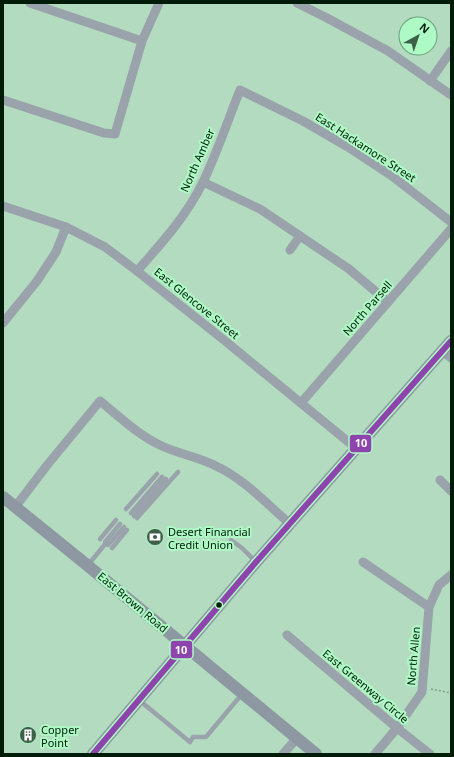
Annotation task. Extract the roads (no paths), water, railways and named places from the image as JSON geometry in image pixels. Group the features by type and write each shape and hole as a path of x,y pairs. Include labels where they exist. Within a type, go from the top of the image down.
{"main road":[{"path":"93,754 256,562 357,449 447,354 451,341"},
{"name":"East Brown Road","path":"3,497 88,565 316,754"}],"street":[{"path":"30,3 52,6 142,41"},
{"path":"3,100 104,133 115,134 142,41 159,3"},
{"path":"297,3 388,52 451,95"},
{"path":"430,80 451,50"},
{"name":"North Amber","path":"138,271 161,245 182,217 203,182 240,90"},
{"name":"East Hackamore Street","path":"240,90 303,121 348,147 392,176 451,222"},
{"path":"203,182 260,209 349,269 388,302"},
{"name":"East Glencove Street","path":"3,206 66,227 105,248 138,271 357,449"},
{"path":"3,323 37,281 56,252 66,227"},
{"name":"North Parsell","path":"302,403 451,230"},
{"path":"290,250 300,236"},
{"path":"16,506 48,464 100,401 136,431 162,446 216,465 228,472 248,487 290,524"},
{"path":"440,480 451,491"},
{"path":"363,562 429,607"},
{"name":"North Allen","path":"374,754 397,728 422,692 429,607 439,585 451,575"},
{"name":"East Greenway Circle","path":"287,635 430,754"},
{"path":"283,754 297,738"}],"lane":[{"path":"164,478 134,516 178,472"},
{"path":"126,509 157,474"},
{"path":"100,538 116,520"},
{"path":"88,565 124,527 108,545"},
{"path":"231,540 242,548 256,562"},
{"path":"139,700 190,742 193,737 206,737 243,693"}],"place":[{"name":"Desert Financial Credit Union","path":"155,537"},
{"name":"Copper Point","path":"28,735"}]}
